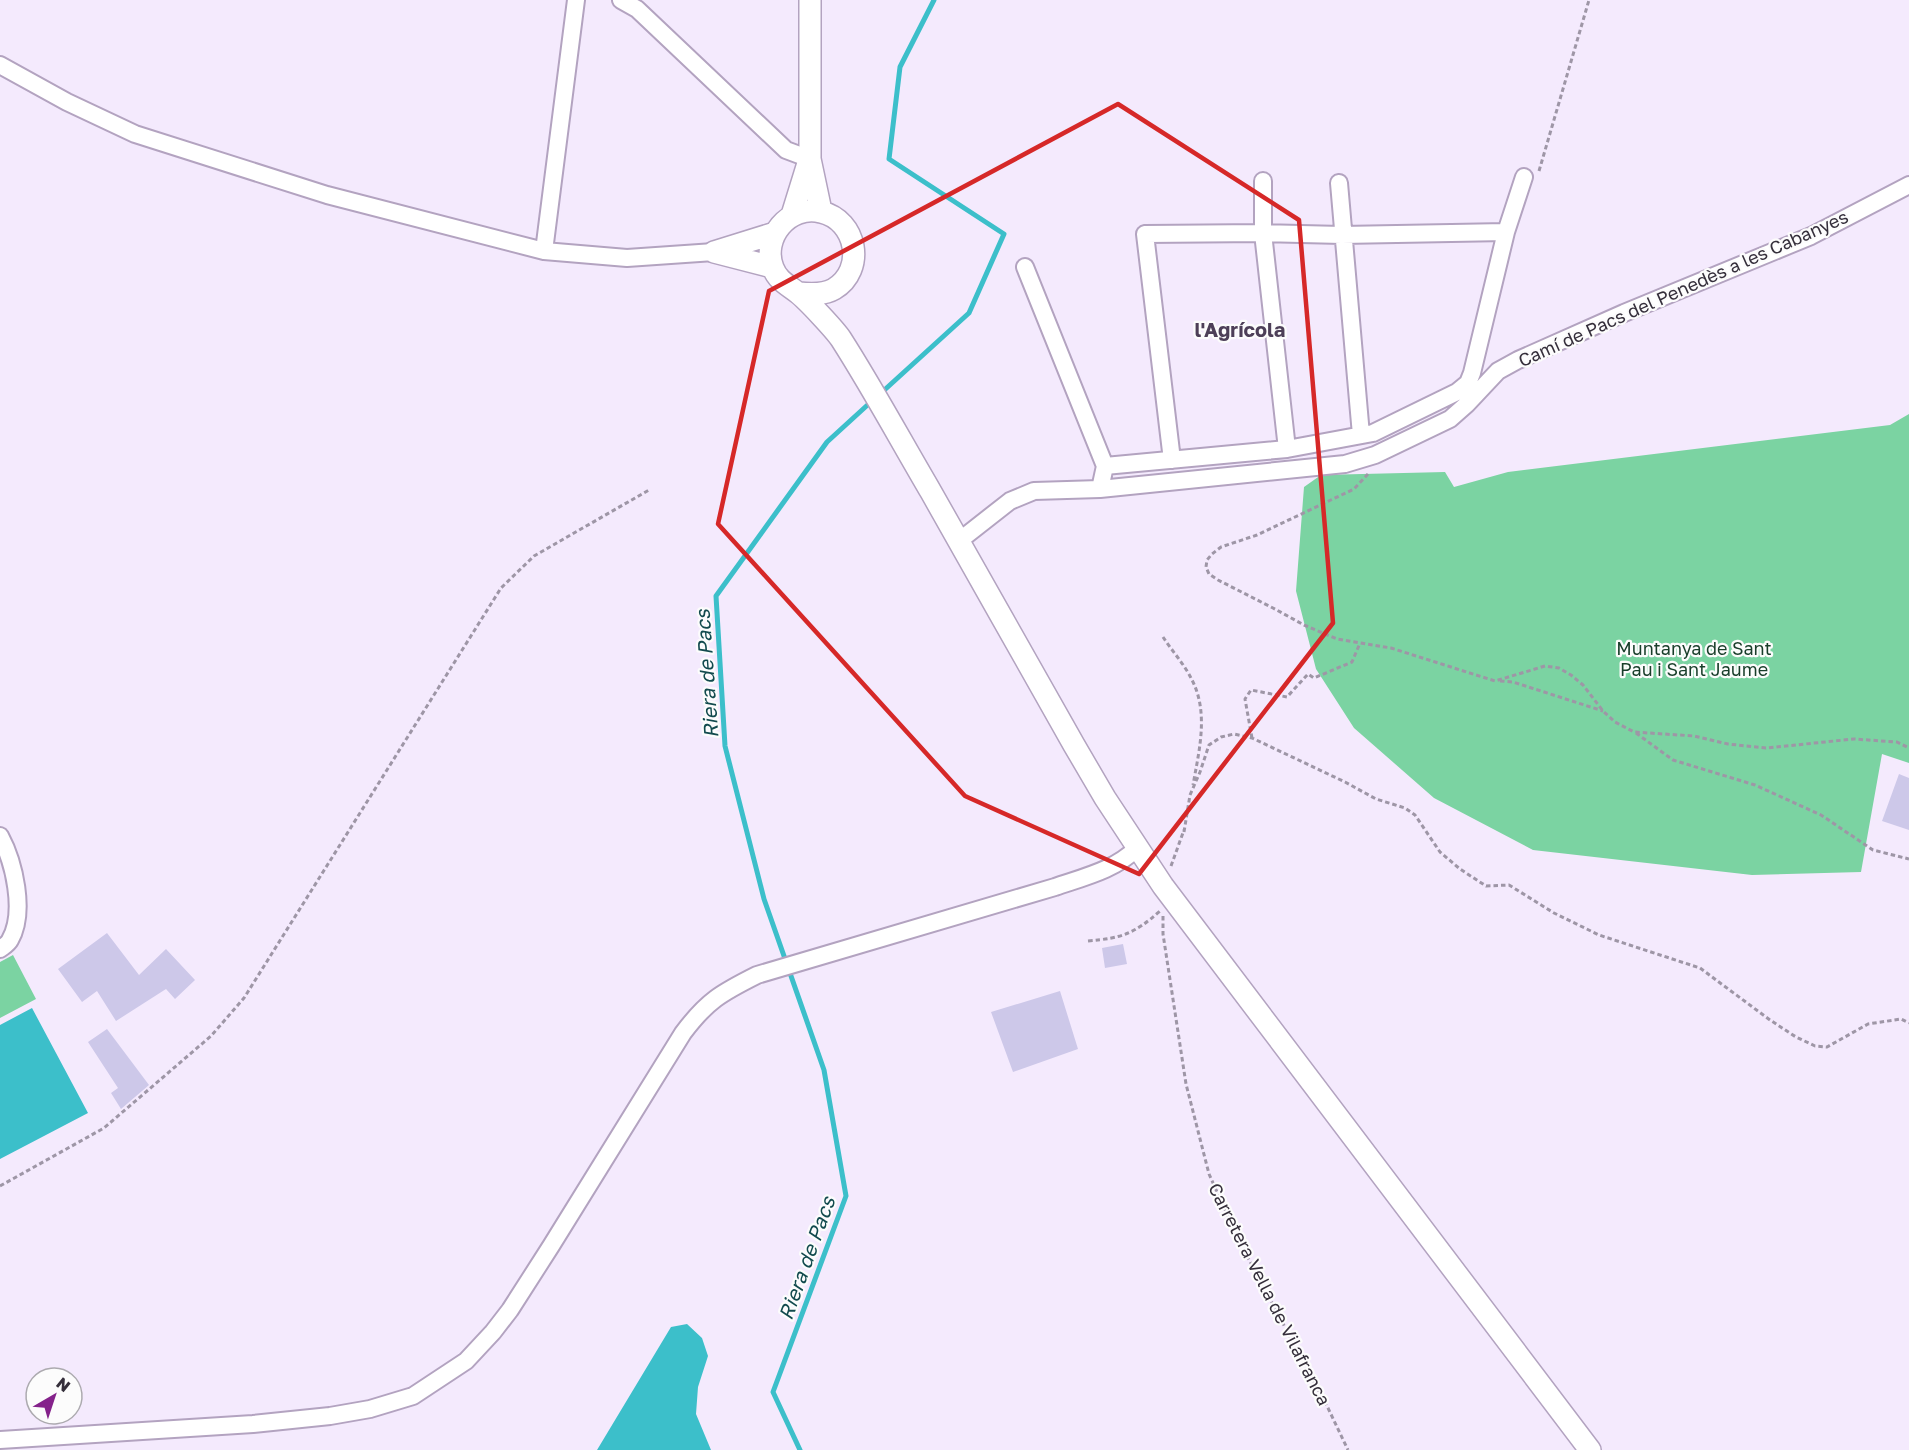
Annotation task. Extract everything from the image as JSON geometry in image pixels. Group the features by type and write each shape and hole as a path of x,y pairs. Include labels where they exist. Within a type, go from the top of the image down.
{"main road":[{"path":"810,0 810,159 821,211"},
{"path":"792,215 810,159"},
{"path":"799,293 816,294 833,290 845,280 854,259 853,243 847,229 821,211 792,215 775,233 770,247 772,267 777,277 787,287 799,293 839,337 884,410 1074,746 1163,886 1590,1450"},
{"path":"714,252 775,233"},
{"path":"714,252 772,267"},
{"path":"833,290 839,337"}],"street":[{"path":"544,251 576,0"},
{"path":"621,0 637,9 786,150 810,159"},
{"path":"0,65 67,102 135,134 327,195 544,251 627,258 714,252"},
{"path":"1105,466 1287,449 1373,433 1457,392 1468,383 1472,373 1506,232 1524,177"},
{"path":"1263,181 1263,233 1287,449"},
{"path":"1339,183 1360,435"},
{"name":"Camí de Pacs del Penedès a les Cabanyes","path":"959,541 1010,501 1034,492 1100,489 1345,464 1375,455 1450,419 1498,370 1613,318 1811,236 1909,185"},
{"path":"1172,460 1144,234 1342,235 1506,232"},
{"path":"1025,267 1105,466 1100,489"},
{"path":"0,836 15,874 17,898 15,926 10,942 0,949"},
{"path":"0,1440 254,1424 330,1416 370,1409 413,1396 466,1361 510,1310 656,1076 699,1012 726,990 757,975 1099,872 1119,863 1137,848"}],"path":[{"path":"1375,455 1370,471 1354,489 1257,535 1221,547 1207,560 1206,567 1209,574 1304,625 1337,639 1400,651 1495,681 1513,682 1603,711"},
{"path":"0,1186 104,1128 211,1036 244,998 501,588 534,556 649,490"},
{"path":"1163,638 1192,679 1200,699 1203,717 1184,832 1163,886"},
{"path":"1252,738 1245,699 1251,690 1287,697 1308,674 1314,678 1352,662 1360,643"},
{"path":"1495,681 1545,666 1559,668 1583,685 1603,711 1615,722 1634,732 1673,760 1755,785 1821,815 1873,850 1909,859"},
{"path":"1634,732 1694,736 1728,744 1766,748 1854,739 1897,742 1909,748"},
{"path":"1184,832 1190,795 1209,745 1221,737 1234,735 1252,738 1376,799 1405,808 1415,815 1440,852 1486,886 1509,885 1554,913 1599,935 1700,968 1770,1020 1815,1046 1827,1047 1868,1024 1901,1019 1909,1023"},
{"name":"Carretera Vella de Vilafranca","path":"1088,941 1116,939 1142,926 1163,908 1163,934 1186,1084 1209,1174 1238,1239 1348,1450"}],"highlighted area":[{"path":"1118,104 1299,220 1333,623 1139,874 965,796 718,524 769,291"}],"green space":[{"name":"Muntanya de Sant Pau i Sant Jaume","path":"1909,414 1909,763 1882,754 1861,872 1752,875 1533,850 1434,798 1354,728 1316,669 1296,591 1304,487 1321,475 1445,472 1454,487 1508,472 1890,425"},
{"path":"13,955 36,999 0,1018 0,962"}],"water":[{"path":"32,1008 88,1113 0,1159 0,1025"},
{"path":"687,1324 702,1338 708,1356 698,1387 696,1414 711,1450 597,1450 671,1327"}],"building":[{"path":"1899,774 1909,778 1909,830 1882,821"},
{"path":"107,933 139,975 166,949 195,980 175,999 166,989 116,1021 97,991 82,1002 58,969"},
{"path":"1123,944 1127,964 1105,968 1102,948"},
{"path":"1060,991 1078,1049 1013,1072 991,1012"},
{"path":"107,1029 149,1085 121,1109 111,1093 118,1088 88,1042"}],"waterway":[{"name":"Riera de Pacs","path":"880,394 969,313 1004,234 889,159 900,67 934,0"},
{"name":"Riera de Pacs","path":"800,1450 773,1392 846,1196 824,1070 764,899 725,746 716,596 827,442 873,400"}],"district":[{"name":"l'Agrícola","path":"1240,329"}]}
